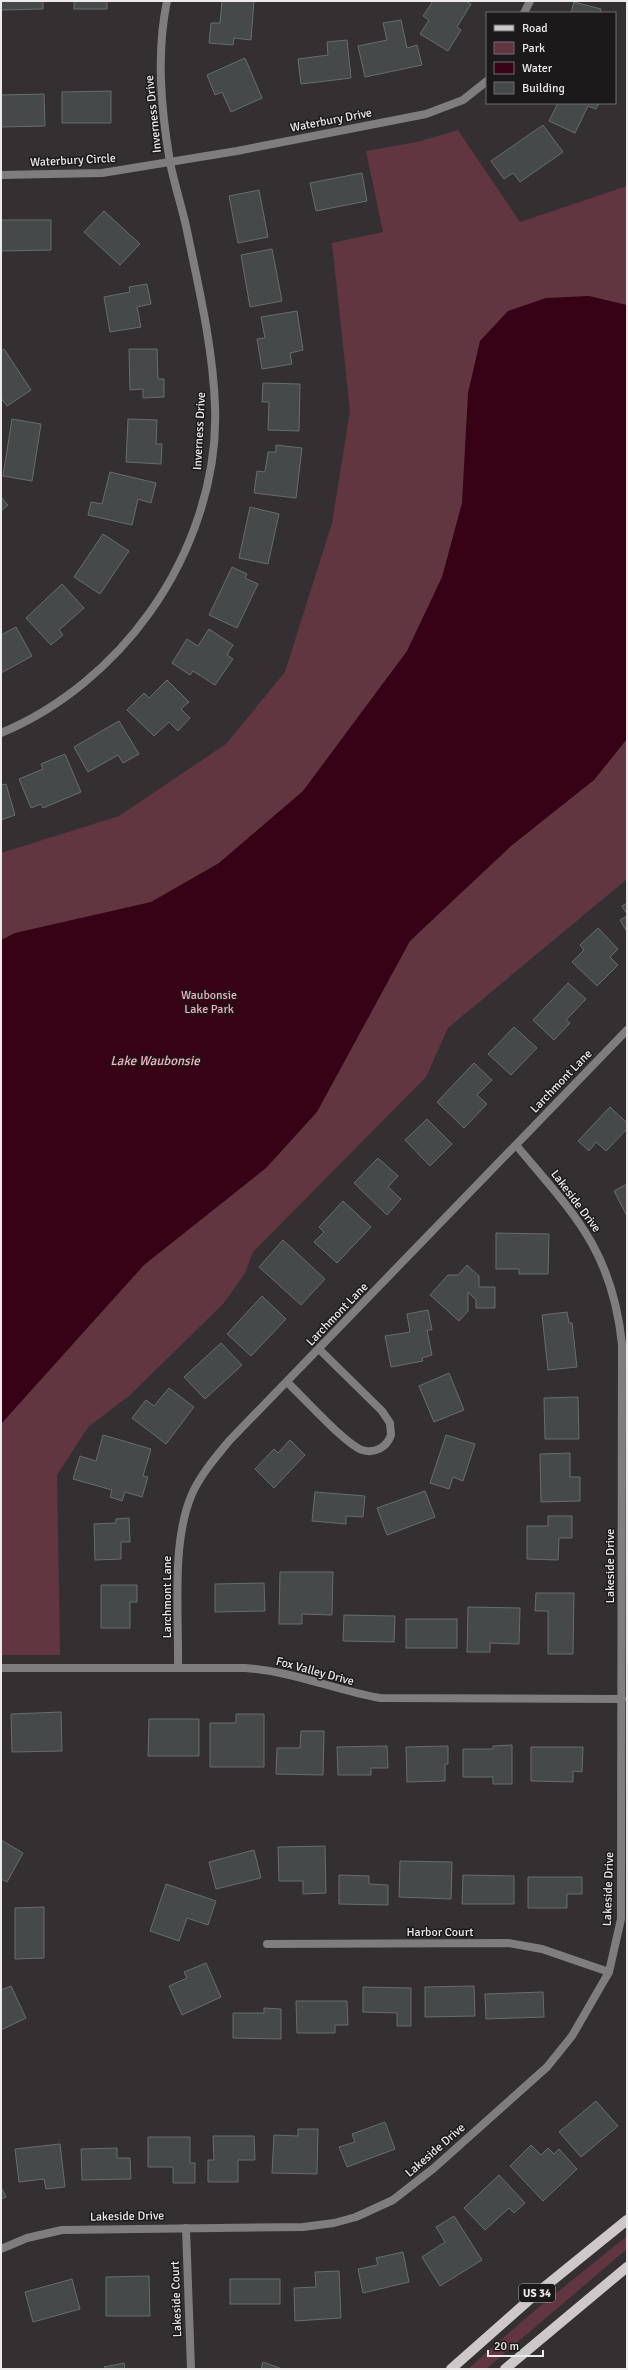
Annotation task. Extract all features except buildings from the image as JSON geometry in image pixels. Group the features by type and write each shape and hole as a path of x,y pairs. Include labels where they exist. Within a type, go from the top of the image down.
{"main road":[{"name":"US 34","path":"451,2369 537,2293 627,2220"},
{"path":"505,2369 627,2267"}],"street":[{"name":"Inverness Drive","path":"1,733 26,721 61,700 111,661 141,625 175,574 203,503 213,451 215,408 213,369 186,225 170,162 161,86 160,55 167,1"},
{"path":"524,12 530,1"},
{"name":"Waterbury Drive","path":"170,162 426,114 463,100 486,81"},
{"name":"Waterbury Circle","path":"1,175 102,173 170,162"},
{"name":"Larchmont Lane","path":"178,1668 179,1546 187,1507 211,1462 229,1441 320,1350 627,1030"},
{"name":"Lakeside Drive","path":"1,2248 27,2238 62,2230 320,2225 356,2217 392,2200 434,2168 547,2067 576,2030 609,1972 621,1919 622,1344 620,1319 607,1273 588,1234 576,1217 516,1145"},
{"path":"287,1382 354,1446 370,1451 376,1451 386,1444 391,1435 387,1417 320,1350"},
{"name":"Fox Valley Drive","path":"1,1668 262,1669 357,1694 380,1698 622,1699"},
{"name":"Harbor Court","path":"267,1944 508,1943 542,1949 609,1972"},
{"name":"Lakeside Court","path":"186,2228 191,2369"}],"green space":[{"name":"Waubonsie Lake Park","path":"458,130 520,222 627,186 627,879 448,1028 426,1077 253,1252 245,1273 223,1304 129,1396 88,1427 57,1475 60,1655 1,1655 1,853 119,816 226,744 285,672 332,523 350,411 332,243 383,232 366,151 417,142"},
{"path":"627,2236 627,2249 486,2369 468,2369 534,2311"}],"water":[{"name":"Lake Waubonsie","path":"589,296 627,305 627,739 594,780 511,846 410,941 317,1112 266,1168 144,1265 1,1424 1,940 15,933 151,902 219,863 303,791 407,651 442,577 462,503 468,393 480,341 508,311 546,298"}]}
